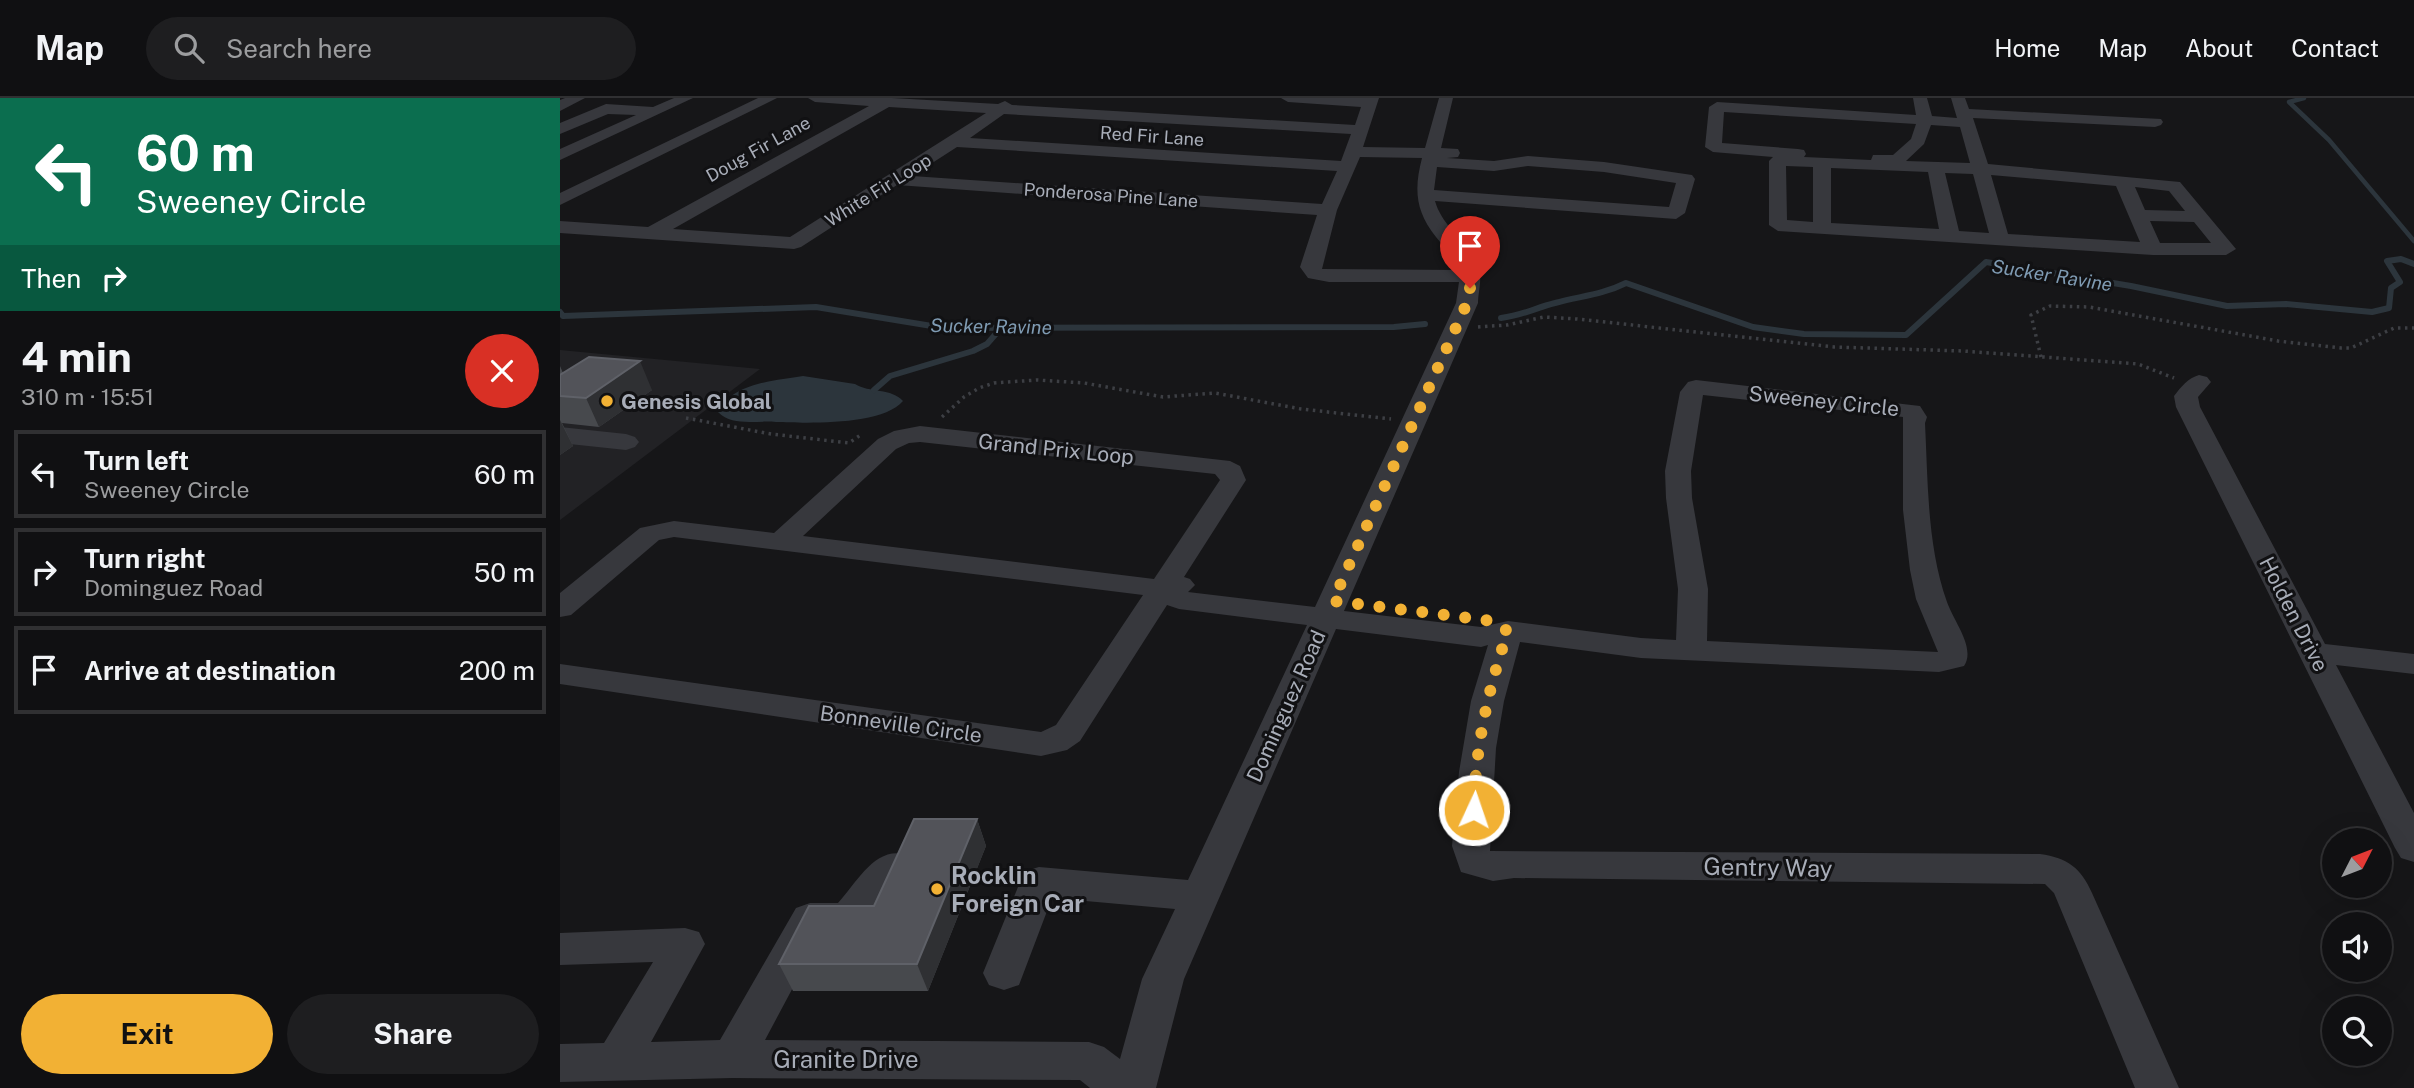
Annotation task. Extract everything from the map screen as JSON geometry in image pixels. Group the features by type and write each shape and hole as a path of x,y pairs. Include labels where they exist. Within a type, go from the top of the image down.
{"street":[{"path":"560,106 578,98"},
{"path":"560,129 632,98"},
{"path":"560,155 686,98"},
{"path":"560,200 770,98"},
{"path":"815,98 1362,130"},
{"name":"White Fir Loop","path":"560,227 794,243 954,142 1018,98"},
{"path":"1288,98 1372,101 1351,160 1328,209 1310,267 1315,274 1470,276 1459,248 1429,214 1424,195 1446,98"},
{"path":"1883,98 1886,118"},
{"path":"1713,147 1897,160 1918,141 1925,120 1920,98"},
{"path":"1604,167 1706,167 1713,147 1717,107 1720,106 1925,120 1962,109 1996,101 2111,104 2155,117 1962,109"},
{"name":"Doug Fir Lane","path":"652,233 885,103"},
{"path":"606,109 657,111"},
{"path":"1962,109 2000,239"},
{"name":"Red Fir Lane","path":"954,142 1351,160 1432,157 1494,166 1528,160 1604,167"},
{"path":"1777,160 1935,167 2174,186 2226,249 2153,249 1778,225 1777,160"},
{"path":"1822,162 1822,227"},
{"path":"1424,195 1676,213 1686,179 1604,167"},
{"path":"1935,167 1950,235"},
{"name":"Ponderosa Pine Lane","path":"895,180 1328,209"},
{"path":"2123,181 2153,249"},
{"path":"2138,215 2200,217"},
{"name":"Dominguez Road","path":"1134,1088 1163,979 1457,326 1467,303 1470,276"},
{"name":"Holden Drive","path":"2197,384 2186,396 2188,407 2414,848"},
{"name":"Sweeney Circle","path":"1329,610 1481,637 1508,631 1641,648 1939,662 1953,659 1954,649 1935,606 1922,558 1913,424 1915,417 1911,411 1696,387 1692,392 1678,471 1679,498 1693,589 1691,650"},
{"name":"Grand Prix Loop","path":"781,542 887,444 902,436 920,434 1207,465 1231,472 1233,480 1162,589"},
{"path":"560,435 626,442"},
{"path":"560,608 650,534 663,530 1162,589 1179,600 1329,610"},
{"name":"Bonneville Circle","path":"560,674 1041,744 1055,742 1068,733 1162,589"},
{"name":"Gentry Way","path":"1508,631 1497,663 1477,747 1473,832 1469,847 1474,862 1493,866 1541,864 2019,870 2039,867 2059,873 2073,886 2076,904 2157,1088"},
{"path":"2315,653 2414,664"},
{"path":"732,1059 810,919 848,919 894,865"},
{"path":"1004,973 1039,882 1200,896"},
{"path":"560,949 685,944 617,1061"},
{"name":"Granite Drive","path":"560,1063 732,1059 1089,1061 1123,1088"}],"path":[{"path":"2041,357 2032,315 2039,309 2050,306 2089,307 2278,341 2341,348 2351,348 2394,328 2414,328"},
{"path":"1457,326 1507,326 1544,317 1834,347 1964,351 2138,364 2197,384"},
{"path":"939,420 964,397 979,388 994,383 1037,380 1084,383 1163,397 1215,393 1301,409 1414,421"},
{"path":"686,418 771,434 849,443 864,433"}],"shaded area":[{"path":"560,350 760,369 560,520"},
{"path":"803,376 887,392 903,401 879,415 843,421 745,422 731,420 718,412 734,394 744,389"}],"building":[{"path":"589,357 640,361 586,398 560,396 560,375"},
{"path":"914,819 977,819 917,964 779,964 809,906 874,906"}],"waterway":[{"name":"Sucker Ravine","path":"2304,98 2289,102 2329,140 2414,241"},
{"name":"Sucker Ravine","path":"1501,318 1600,293 1626,283 1753,327 1804,334 1906,335 1986,262 2131,286 2227,306 2286,304 2372,312 2389,308 2391,288 2400,282 2387,261 2401,259 2414,264"},
{"name":"Sucker Ravine","path":"560,312 563,316 816,307 944,328 1394,327 1425,324"},
{"path":"874,390 890,376 973,351 987,344 1001,328"}],"place":[{"name":"Genesis Global","path":"607,401"},
{"name":"Rocklin Foreign Car","path":"937,889"}],"route":[{"path":"1470,288 1467,303 1333,601 1486,620 1508,631 1497,663 1477,747 1474,810"}]}
